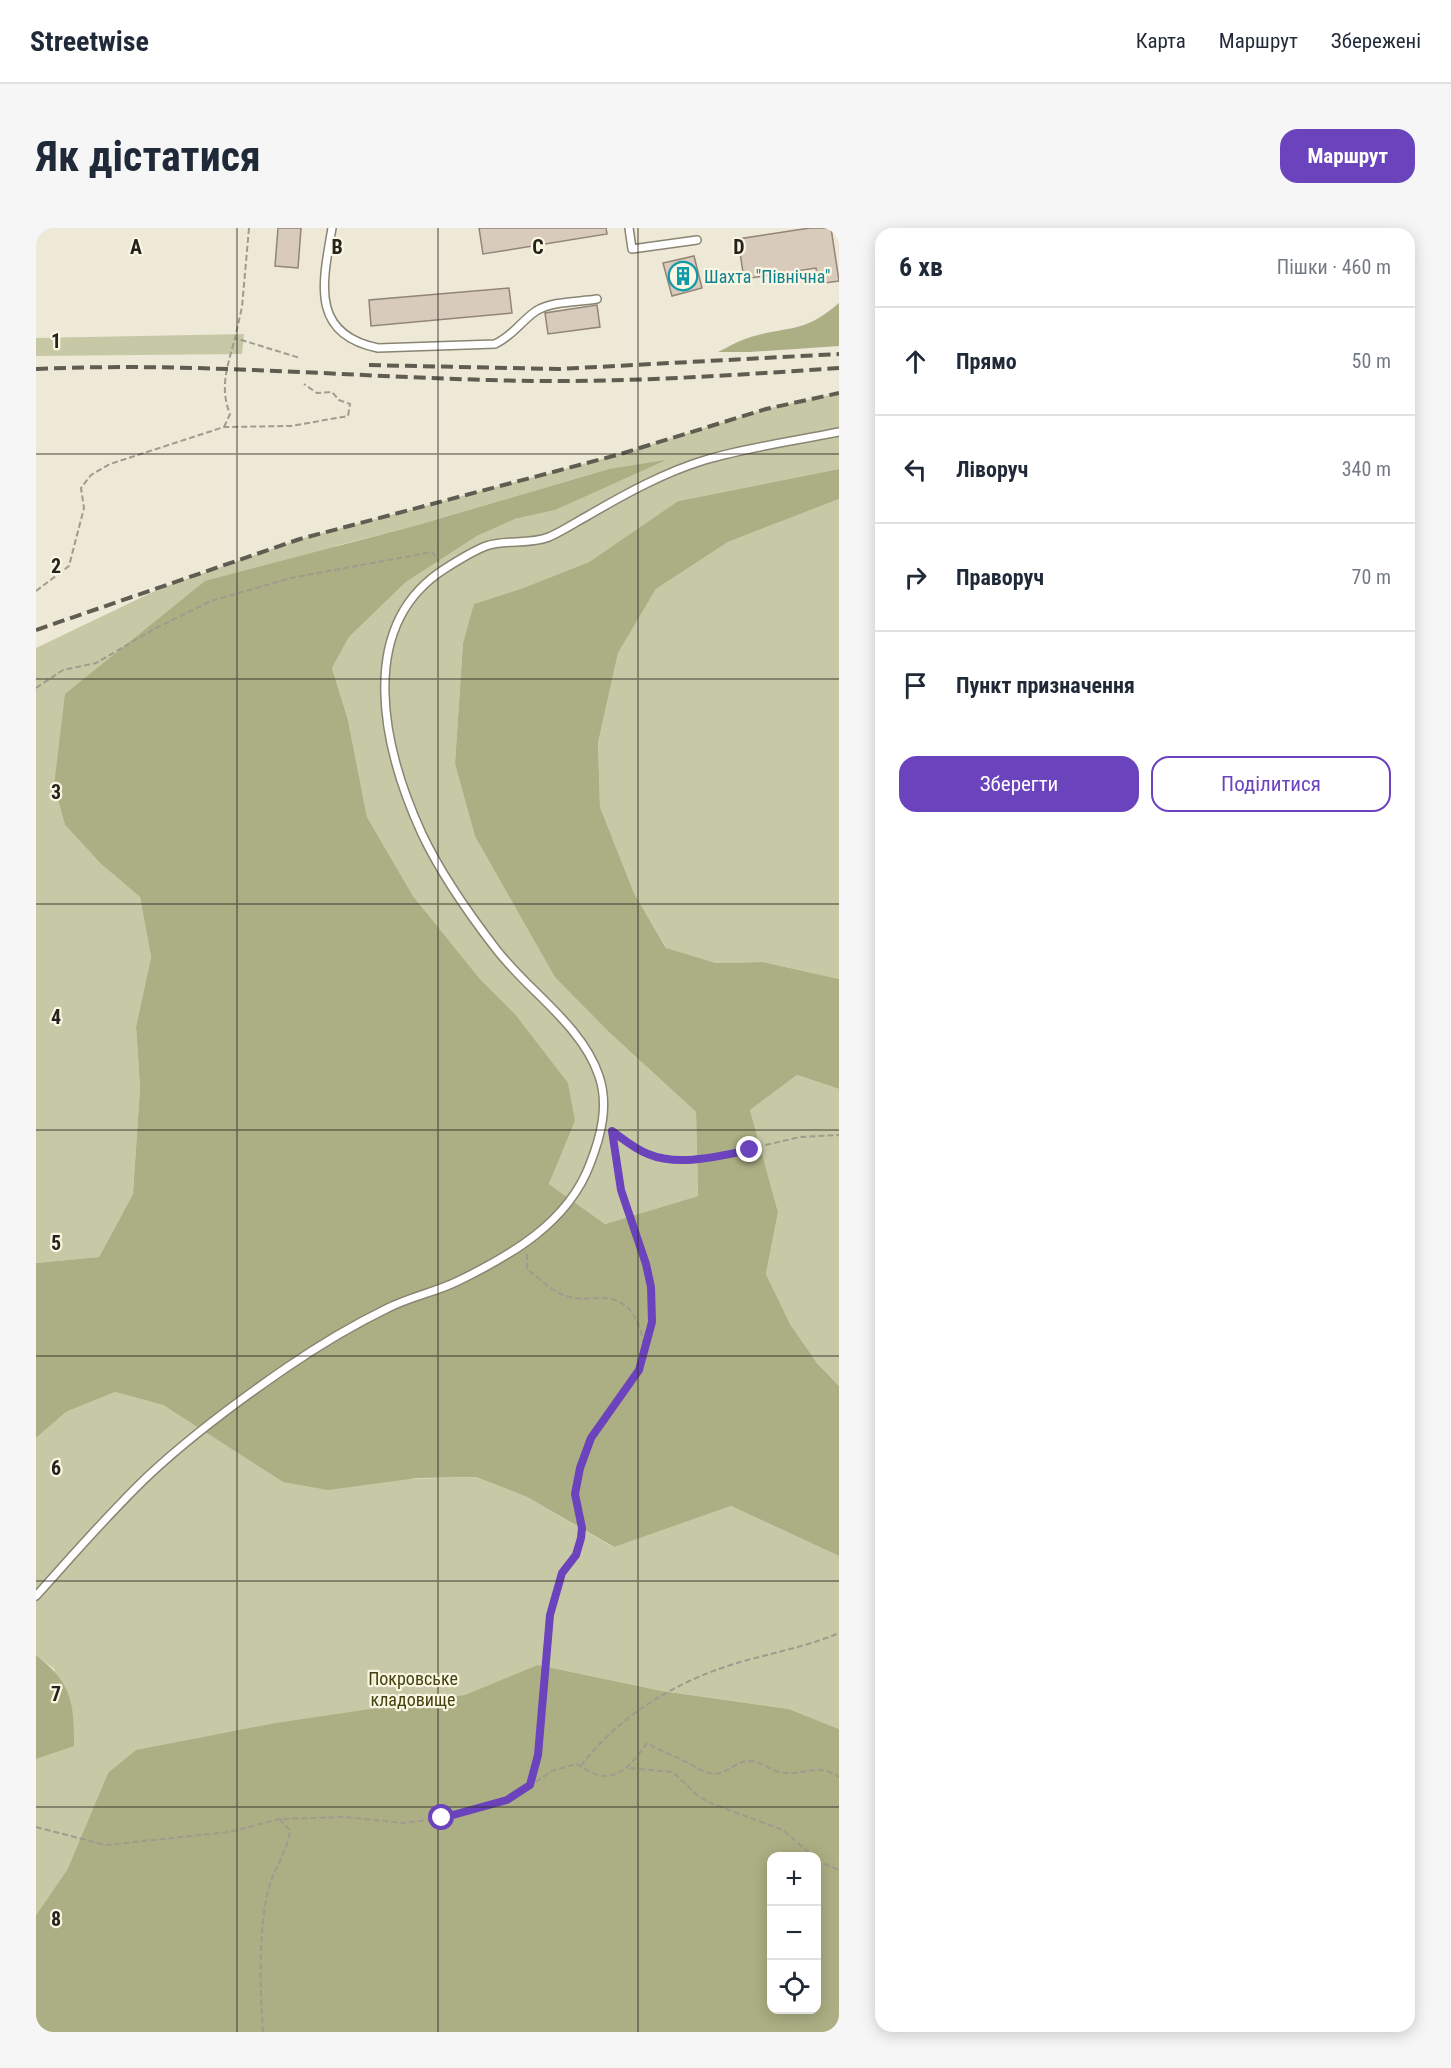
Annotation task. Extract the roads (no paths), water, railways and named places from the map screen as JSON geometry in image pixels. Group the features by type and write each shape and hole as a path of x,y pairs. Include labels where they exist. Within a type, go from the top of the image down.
{"lane":[{"path":"332,228 324,281 328,314 343,333 365,345 378,348 495,344 510,336 534,312 544,307 597,298"},
{"path":"629,228 632,249 697,240"},
{"path":"36,1596 149,1475 186,1442 289,1366 384,1310 417,1295 452,1284 536,1236 564,1209 580,1187 591,1162 607,1107 600,1077 590,1054 576,1035 509,966 443,870 422,834 395,753 383,684 388,645 397,619 426,584 444,569 487,546 546,538 649,483 704,460 839,432"}],"railway":[{"path":"369,365 559,369 839,354"},
{"path":"36,369 206,368 433,378 577,381 839,368"},
{"path":"36,630 300,539 617,455 766,409 839,393"}],"place":[{"name":"Шахта \"Північна\"","path":"683,276"}],"park label":[{"name":"Покровське кладовище","path":"413,1688"}]}
